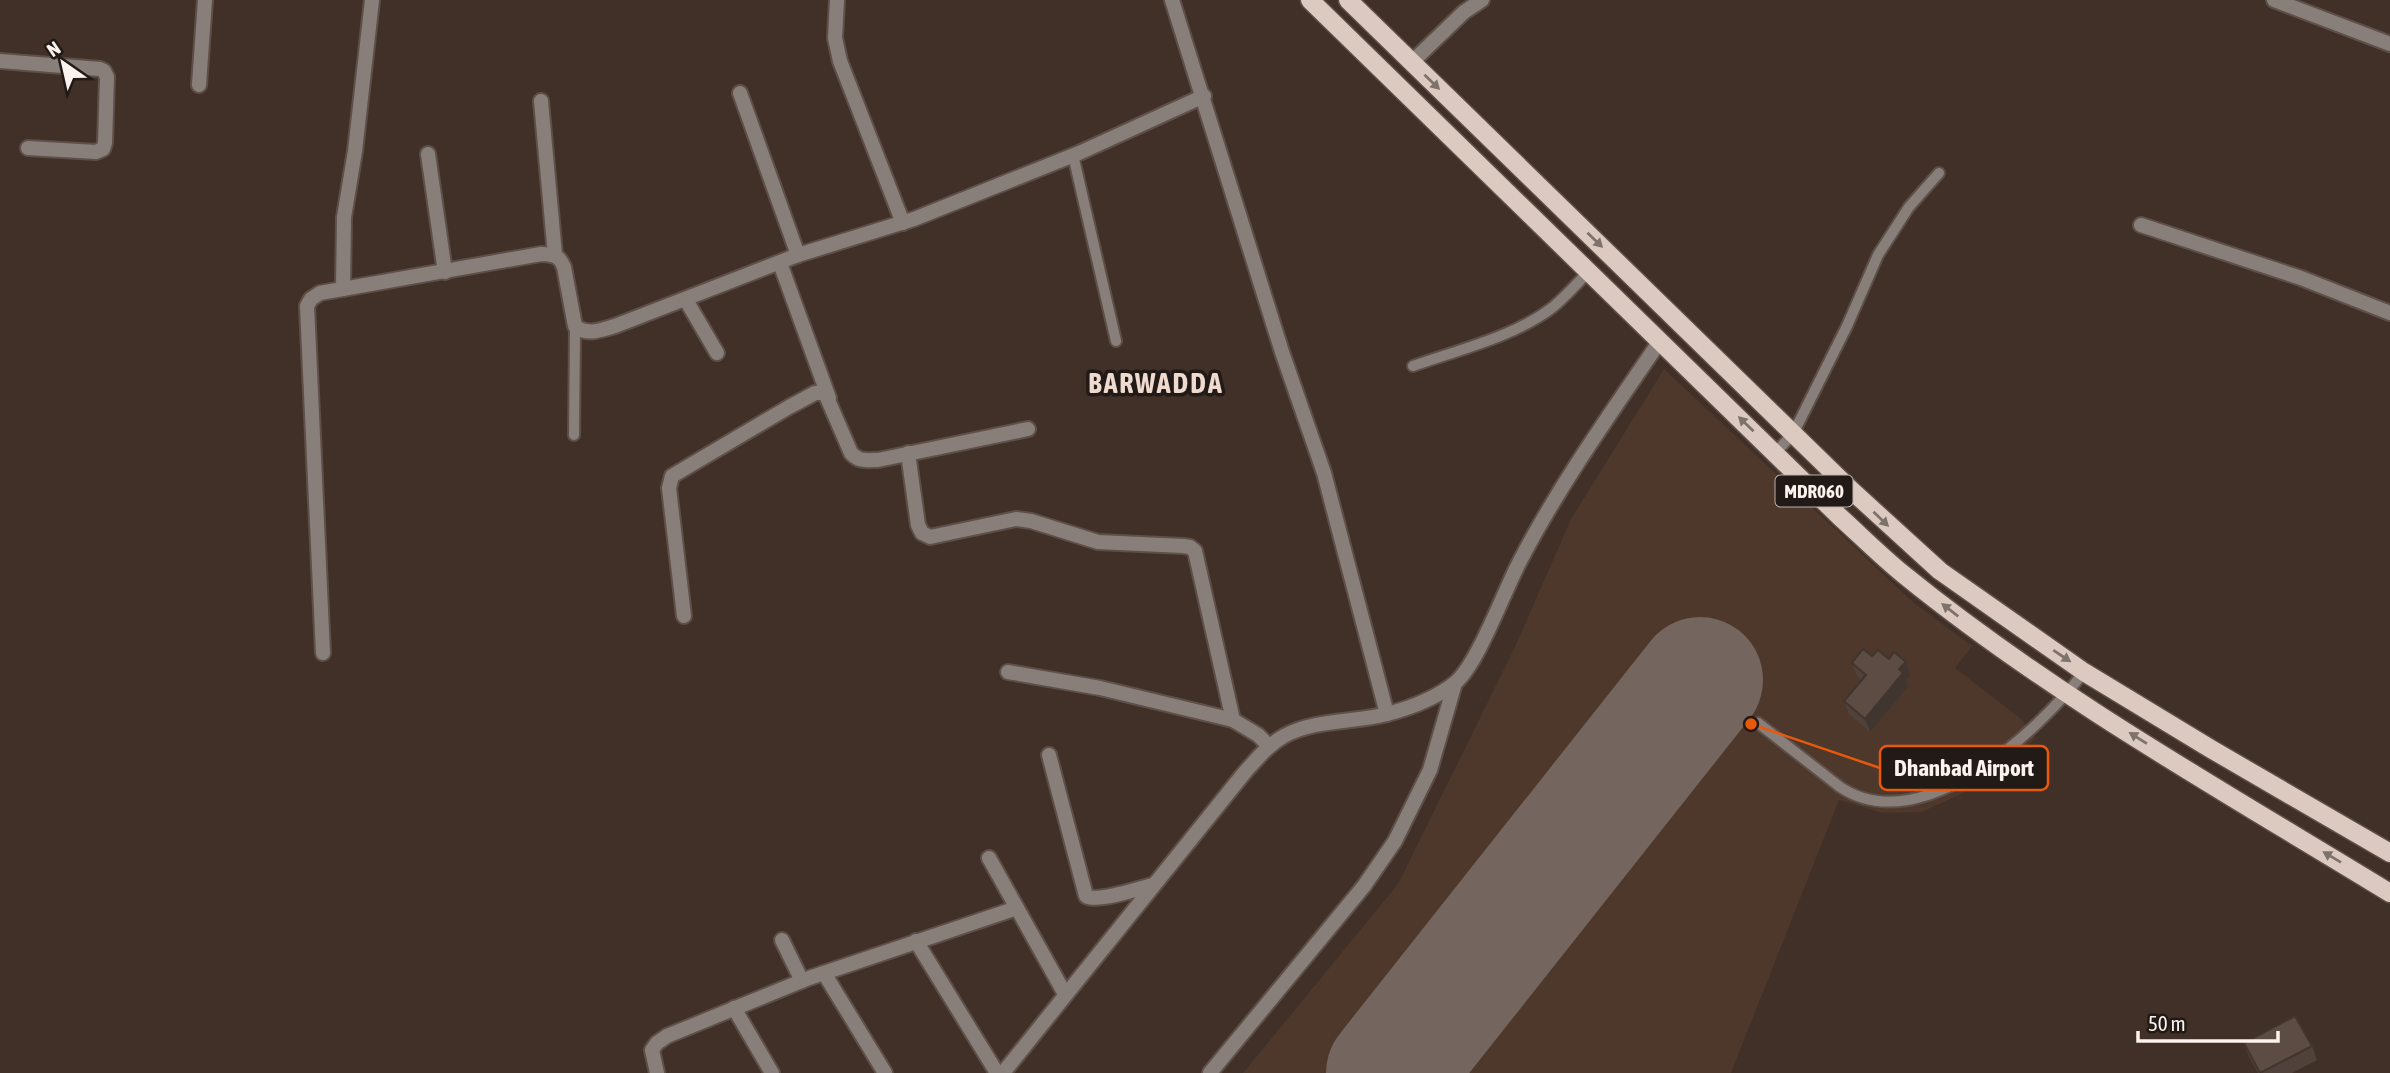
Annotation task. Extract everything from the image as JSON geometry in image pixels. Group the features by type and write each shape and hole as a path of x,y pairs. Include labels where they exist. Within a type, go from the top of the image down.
{"main road":[{"name":"MDR060","path":"1310,0 1840,517 1901,573 1980,634 2067,694 2390,893"},
{"name":"MDR060","path":"1348,0 1793,434 1898,535 1940,571 2084,672 2390,853"}],"street":[{"path":"199,85 205,0"},
{"path":"343,289 344,216 355,151 372,0"},
{"path":"837,0 835,38 841,61 903,223"},
{"path":"1172,0 1282,352 1324,473 1387,714"},
{"path":"1411,63 1464,12 1482,0"},
{"path":"2274,0 2390,44"},
{"path":"0,61 100,69 107,77 103,149 96,152 28,148"},
{"path":"740,93 798,255"},
{"path":"323,653 307,306 311,299 320,293 541,254 555,255 561,258 564,267 575,326 581,331 592,332 686,300 798,255 903,223 1073,155 1204,96"},
{"path":"541,101 555,255"},
{"path":"428,154 445,272"},
{"path":"2141,225 2301,278 2390,313"},
{"path":"780,262 829,398 851,453 856,459 878,460 1028,429"},
{"path":"686,300 718,353"},
{"path":"1003,1073 1153,885 1269,746 1285,735 1317,724 1387,714 1433,697 1463,675 1519,562 1549,510 1584,452 1660,341"},
{"path":"684,615 669,488 671,476 815,393 825,393 829,398"},
{"path":"908,453 918,526 922,533 930,537 1016,519 1031,520 1098,542 1183,546 1195,551 1233,720"},
{"path":"1008,672 1100,688 1233,720 1252,730 1269,746"},
{"path":"1210,1073 1364,886 1395,841 1430,770 1455,683"},
{"path":"1049,755 1086,895 1091,898 1102,897 1153,885"},
{"path":"989,858 1065,994"},
{"path":"657,1073 652,1050 667,1036 802,981 1017,908"},
{"path":"782,940 802,981"},
{"path":"916,941 997,1073"},
{"path":"824,973 885,1073"},
{"path":"734,1008 772,1073"}],"lane":[{"path":"1073,155 1116,341"},
{"path":"1775,453 1793,434 1847,326 1878,255 1909,207 1939,173"},
{"path":"1413,366 1514,330 1535,319 1553,306 1588,272"},
{"path":"574,435 575,326"},
{"path":"1758,723 1845,790 1873,799 1906,800 1936,793 1966,779 2030,730 2067,694 2084,672"}],"shaded area":[{"path":"1664,369 1913,602 1972,646 1955,668 2020,718 2036,738 1978,786 1922,812 1882,813 1839,800 1731,1073 1243,1073 1398,884 1514,649 1571,519"}],"building":[{"path":"1863,649 1872,656 1878,650 1889,659 1894,652 1906,662 1899,669 1903,673 1865,719 1844,701 1866,675 1852,663"},
{"path":"2295,1016 2312,1046 2260,1073 2244,1043"}],"runway":[{"path":"1389,1073 1700,680"}],"place":[{"name":"Dhanbad Airport","path":"1751,724"}],"district":[{"name":"BARWADDA","path":"1156,383"}]}
